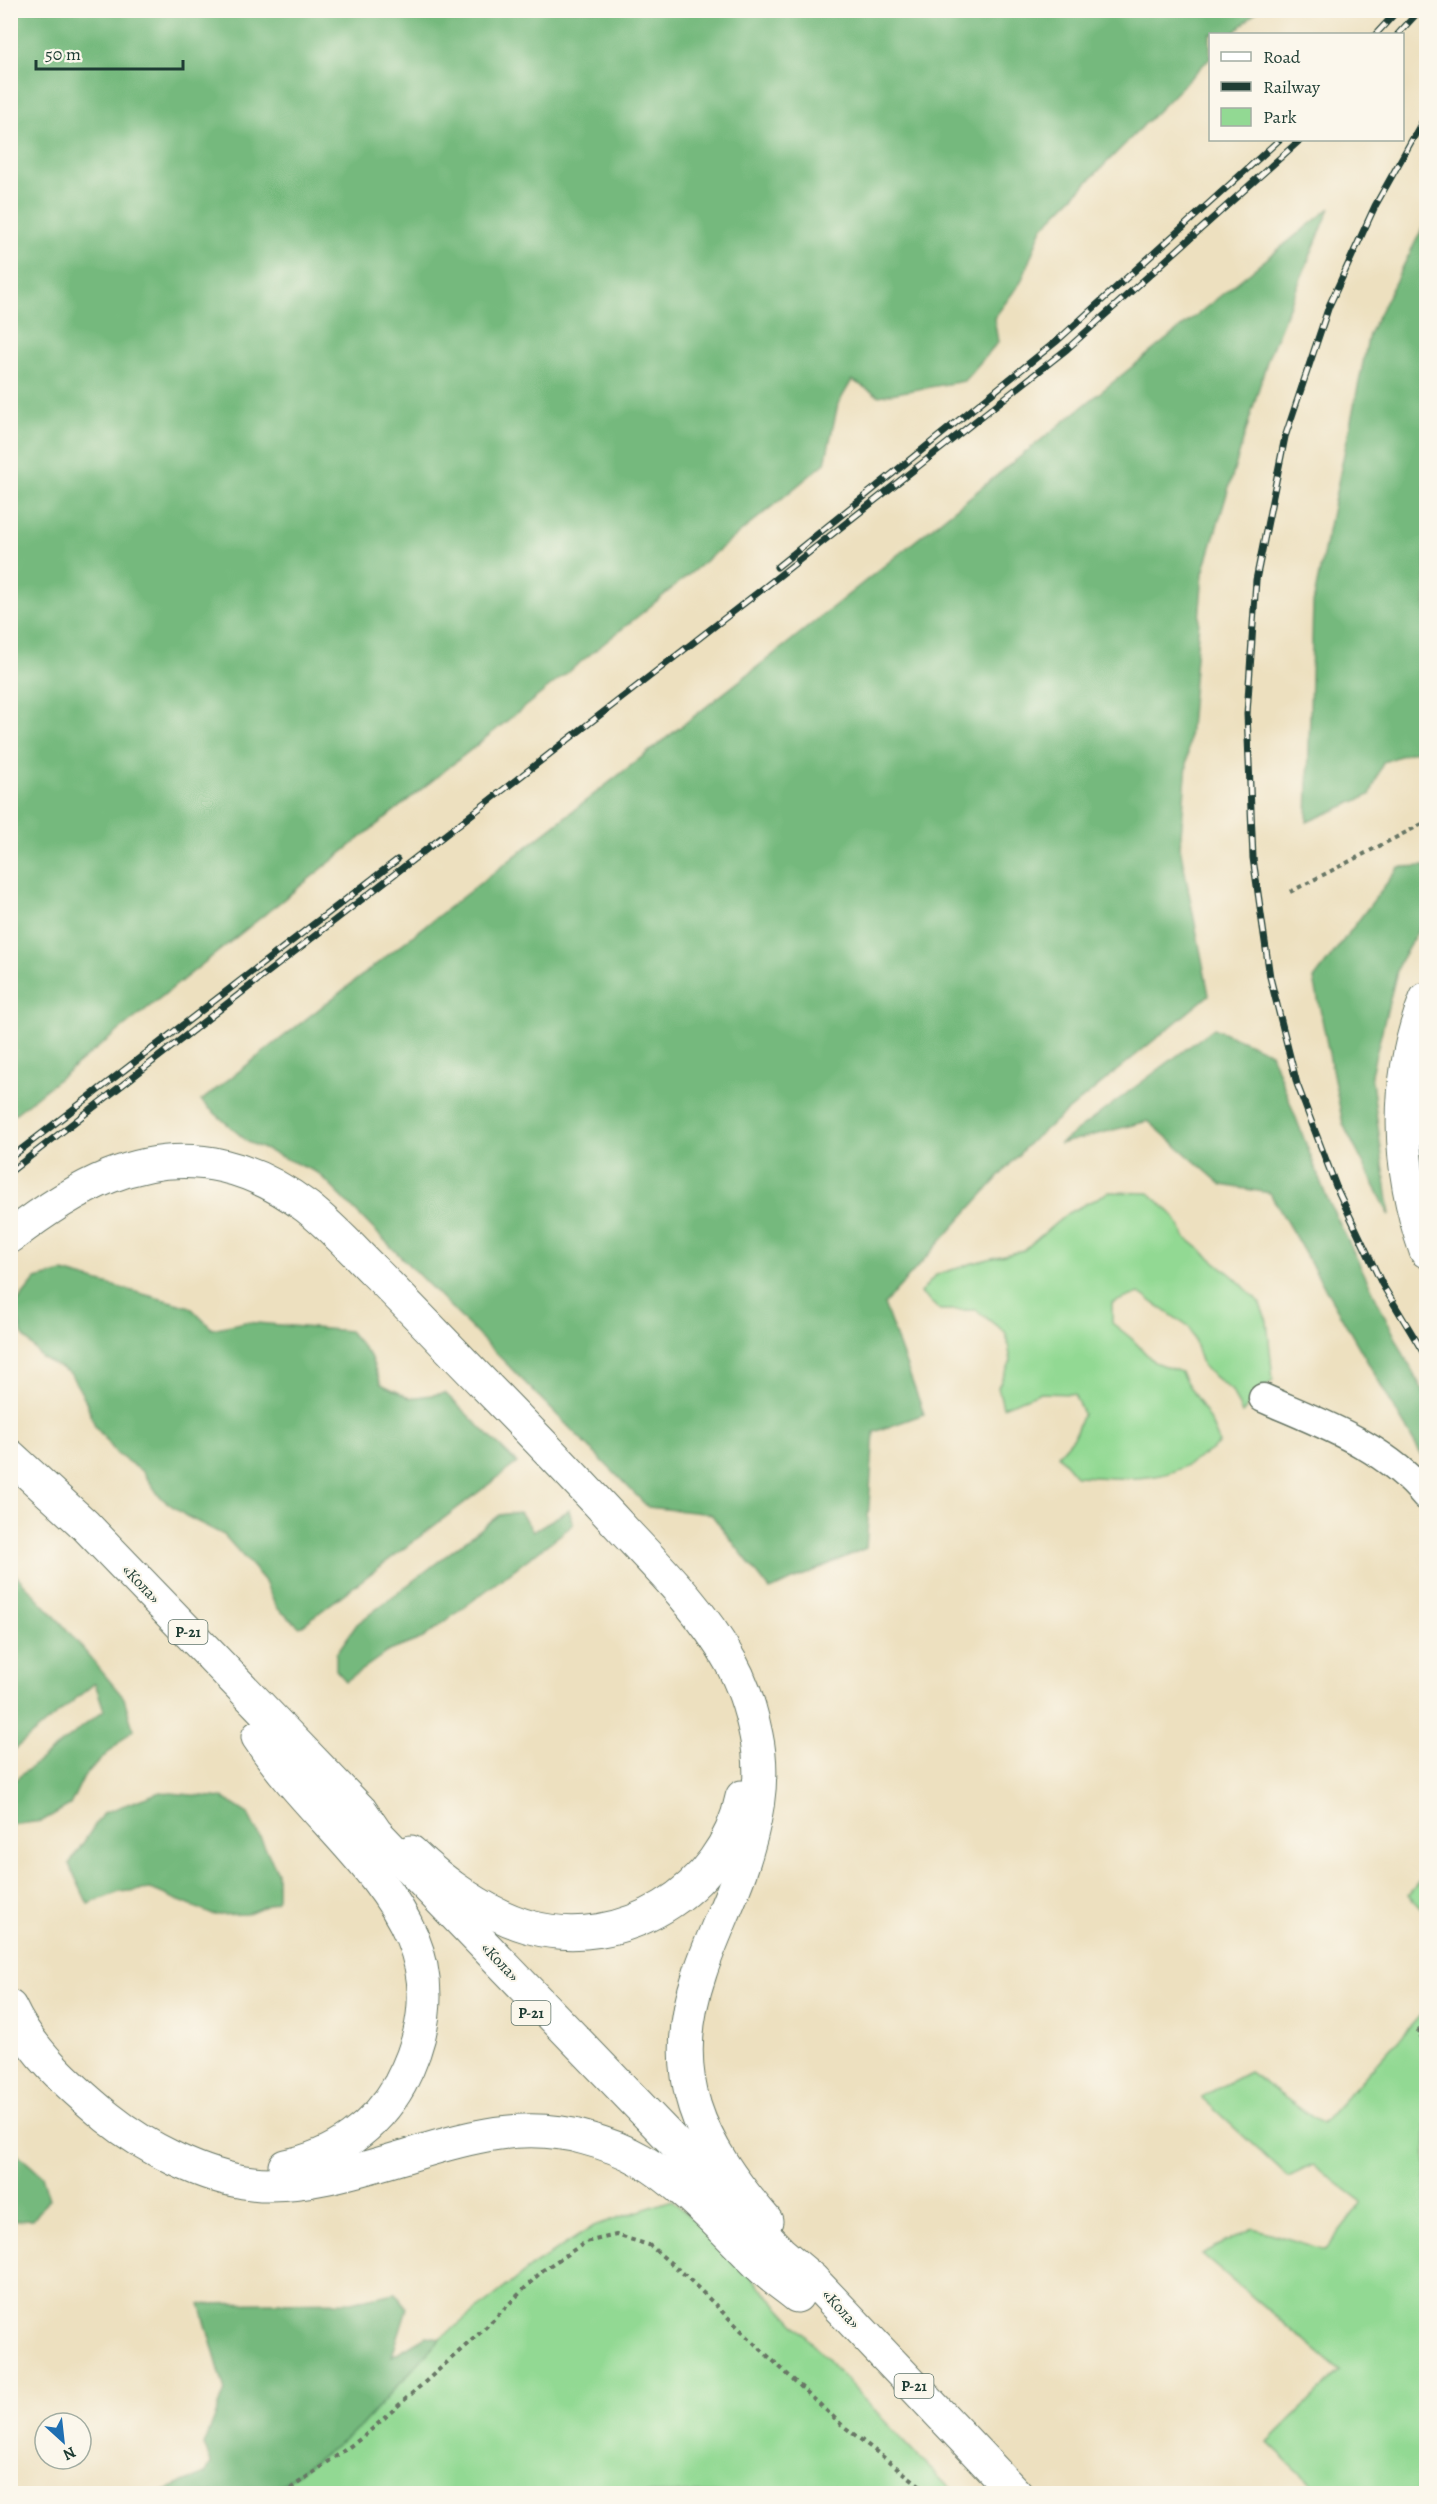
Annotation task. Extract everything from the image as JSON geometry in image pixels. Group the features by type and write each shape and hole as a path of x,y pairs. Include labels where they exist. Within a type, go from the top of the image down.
{"main road":[{"path":"1426,999 1416,1026 1404,1087 1402,1138 1410,1191 1426,1251"},
{"path":"10,1237 72,1194 104,1177 137,1166 168,1161 226,1166 277,1187 322,1219 573,1476 676,1586 730,1661 748,1703 760,1757 758,1802 746,1855 700,1973 689,2012 685,2047 687,2082 695,2114 709,2142 755,2207 788,2245 804,2287"},
{"name":"«Кола»","path":"10,1456 85,1525 361,1811 376,1833 780,2252 804,2287 989,2493"},
{"name":"«Кола»","path":"10,1472 69,1540 258,1737 282,1756 771,2261 804,2287 1016,2493"},
{"path":"361,1811 385,1826 446,1882 504,1917 529,1927 558,1933 587,1933 615,1928 670,1904 692,1887 712,1863 729,1834 740,1808 749,1750 748,1703"},
{"path":"219,2175 300,2163 326,2154 354,2138 379,2115 398,2088 414,2058 423,2027 422,1970 416,1946 405,1921 373,1872 276,1764 258,1737"},
{"path":"10,2007 28,2038 67,2082"},
{"path":"10,2042 67,2082 121,2129 145,2145 169,2157 219,2175 251,2183 301,2181 369,2167 485,2134 519,2130 552,2132 584,2138 640,2159 698,2204 763,2269 804,2287"}],"street":[{"path":"1263,1398 1363,1442 1413,1480 1426,1496"}],"path":[{"path":"1290,892 1426,822"},
{"path":"1426,2022 1417,2032 1426,2042"},
{"path":"283,2493 363,2437 481,2332 543,2270 586,2242 616,2235 649,2245 685,2276 842,2425 931,2493"}],"green space":[{"path":"11,10 1257,10 1234,33 1209,33 1209,59 1042,228 1021,282 994,318 998,342 964,381 879,396 852,380 838,404 825,463 642,613 11,1117"},
{"path":"1330,208 1268,358 1203,573 1180,847 1209,995 1030,1142 884,1304 924,1414 874,1432 866,1548 770,1590 711,1514 648,1507 318,1173 248,1142 201,1101 788,643"},
{"path":"1426,221 1426,747 1383,762 1370,795 1307,822 1313,603 1369,334"},
{"path":"1426,866 1426,917 1399,963 1371,1074 1390,1216 1343,1124 1314,979 1399,867"},
{"path":"1214,1028 1271,1053 1326,1196 1426,1396 1426,1463 1270,1193 1222,1185 1148,1121 1059,1144"},
{"path":"1109,1192 1149,1193 1174,1216 1186,1238 1234,1277 1259,1302 1267,1321 1273,1380 1242,1413 1232,1391 1203,1367 1190,1328 1139,1293 1112,1303 1112,1323 1131,1338 1154,1362 1181,1372 1207,1416 1219,1444 1184,1467 1151,1477 1076,1476 1058,1455 1074,1437 1083,1414 1074,1394 1039,1393 1003,1407 998,1387 1011,1361 1006,1333 976,1310 940,1310 920,1293 936,1275 1024,1250 1068,1213"},
{"path":"63,1272 190,1307 212,1329 245,1322 349,1331 370,1356 381,1384 410,1398 445,1393 517,1463 300,1627 277,1608 264,1580 224,1535 186,1516 160,1497 143,1472 117,1454 95,1426 85,1399 70,1373 42,1358 22,1334 15,1305 36,1279"},
{"path":"569,1510 573,1525 423,1638 387,1652 346,1681 336,1670 336,1654 357,1624 499,1515 520,1512 533,1531"},
{"path":"11,1570 63,1625 124,1698 133,1729 84,1776 70,1805 42,1821 11,1825 11,1783 104,1710 95,1683 11,1752"},
{"path":"160,1792 223,1798 248,1814 277,1871 277,1901 246,1914 213,1915 151,1889 119,1892 88,1904 69,1864 103,1813"},
{"path":"1426,1873 1426,1914 1408,1895"},
{"path":"1426,2009 1426,2493 1321,2493 1268,2442 1340,2371 1202,2254 1253,2228 1325,2250 1362,2202 1313,2165 1288,2177 1201,2097 1249,2072 1322,2124"},
{"path":"11,2148 42,2176 49,2199 33,2220 11,2221"},
{"path":"672,2200 745,2271 955,2493 268,2494 358,2429 441,2338 536,2263 594,2226"},
{"path":"395,2293 407,2308 392,2356 426,2336 441,2338 358,2429 268,2494 158,2493 205,2474 211,2463 204,2445 225,2391 200,2304 351,2302"}],"railway":[{"path":"1377,33 1398,10"},
{"path":"1399,33 1420,10"},
{"path":"1426,115 1375,206 1329,306 1285,437 1256,580 1247,714 1253,858 1270,977 1297,1084 1337,1189 1382,1284 1426,1357"},
{"path":"777,567 1058,340 1278,141"},
{"path":"10,1172 765,587 1067,349 1299,141"},
{"path":"10,1158 397,860"}]}
